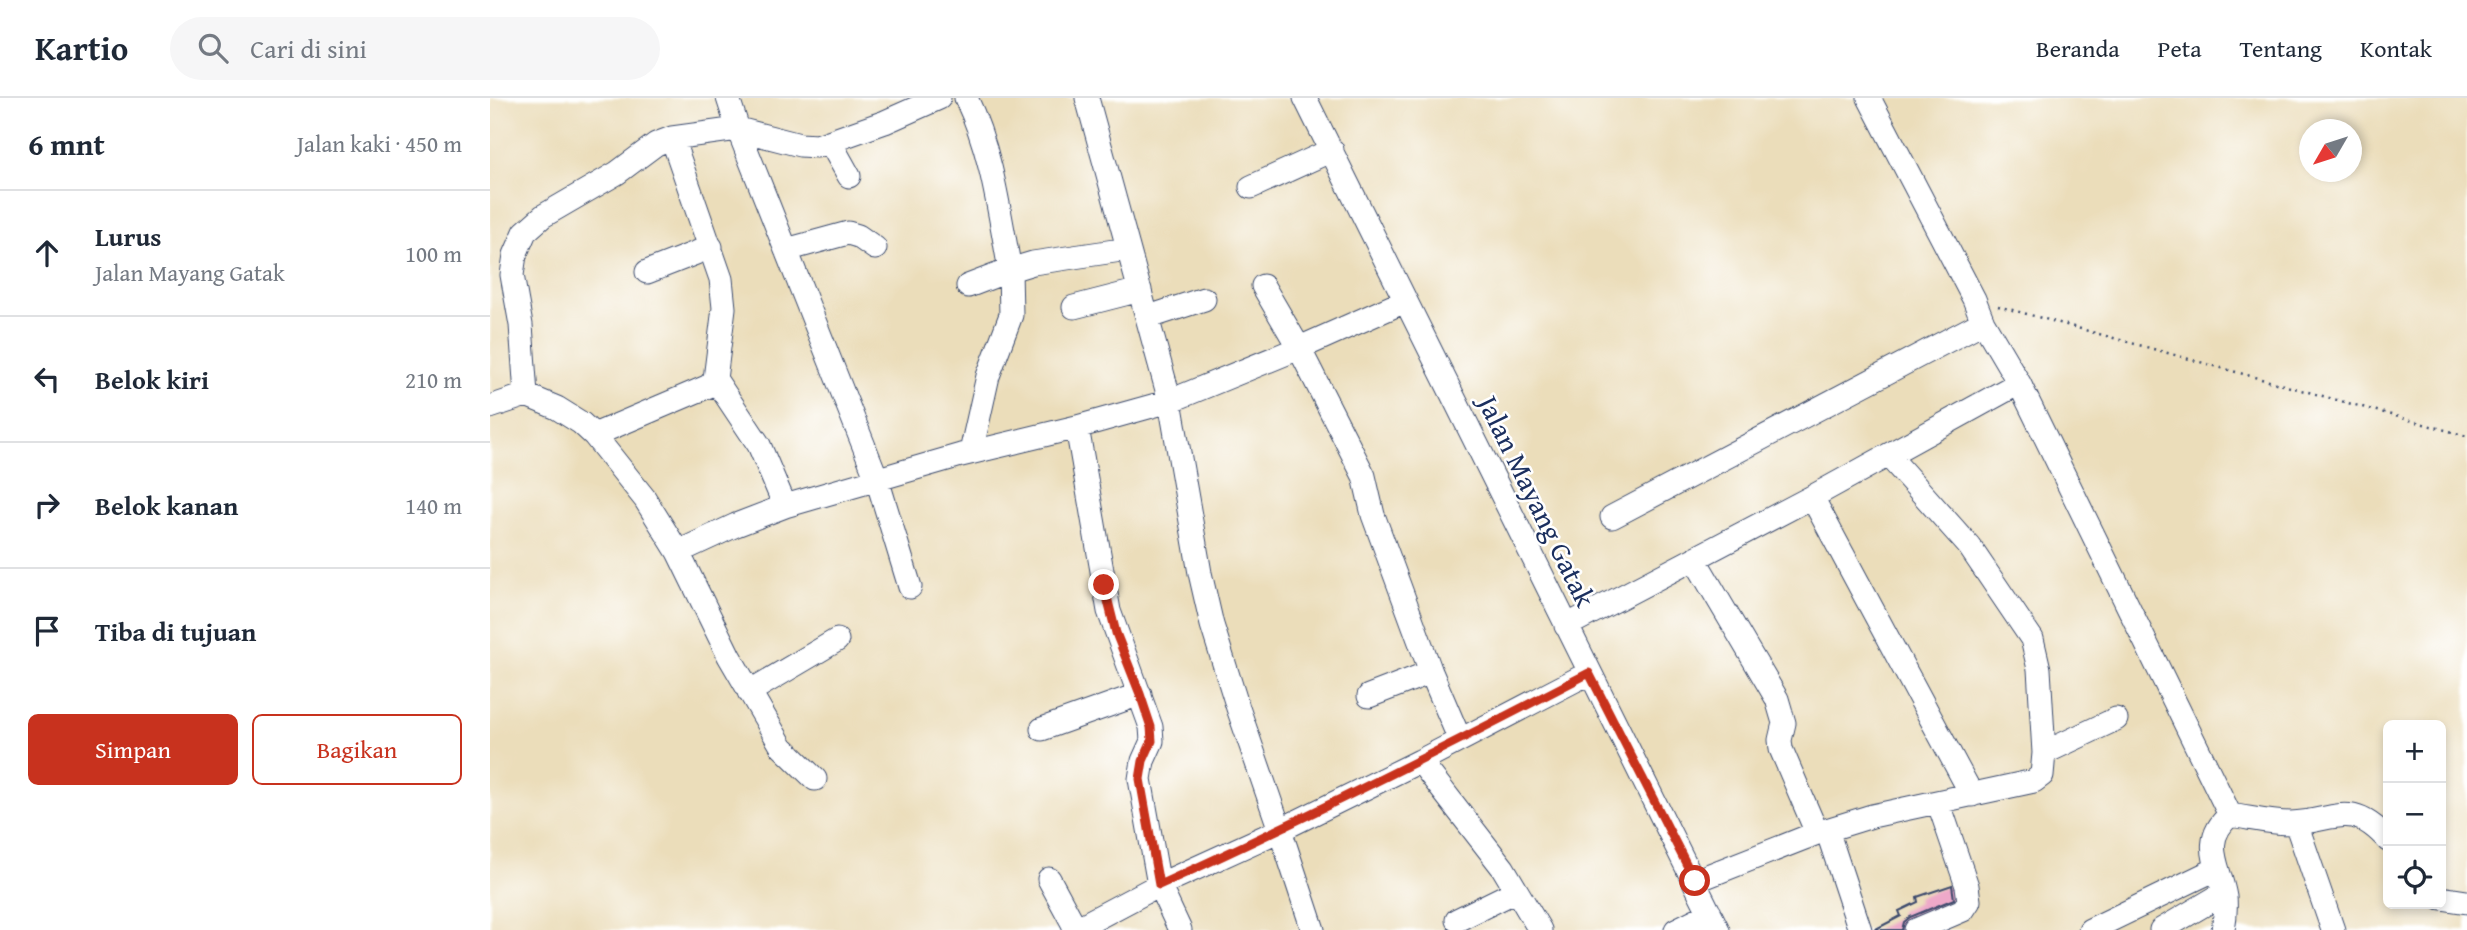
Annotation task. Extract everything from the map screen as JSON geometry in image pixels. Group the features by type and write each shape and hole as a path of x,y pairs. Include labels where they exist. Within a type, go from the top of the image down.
{"street":[{"path":"729,98 738,129 877,479 910,587"},
{"path":"526,395 521,325 512,275 515,255 525,232 543,216 608,178 656,144 672,138 738,129 809,146 830,142 939,98"},
{"path":"958,456 1011,315 1010,270 988,156 978,122 966,98"},
{"path":"1087,98 1170,401 1200,573 1212,625 1313,930"},
{"name":"Jalan Mayang Gatak","path":"1305,98 1714,922"},
{"path":"1870,98 1983,322 2020,383 2230,815"},
{"path":"594,435 709,386 715,379 724,300 721,279 672,138"},
{"path":"830,142 849,176"},
{"path":"1251,187 1332,150"},
{"path":"786,250 848,233 858,236 875,248"},
{"path":"647,272 711,247"},
{"path":"968,286 1032,263 1128,249"},
{"path":"1263,286 1299,348 1364,476 1373,515 1431,672 1460,740"},
{"path":"1074,307 1140,290"},
{"path":"1149,317 1204,299"},
{"path":"678,552 785,506 958,456 1077,428 1170,401 1405,302"},
{"path":"1612,517 1983,322"},
{"path":"715,379 759,445 785,506"},
{"path":"1566,626 1695,560 2020,383"},
{"path":"490,407 526,395 570,415 594,435 645,499 678,552 749,692 782,747 814,779"},
{"path":"1077,428 1109,611 1151,727 1152,741 1143,761 1140,779 1159,885 1180,930"},
{"path":"1695,881 1822,832 1872,817 1939,804 2037,779 2042,775 2044,753 2039,669 2032,639 1969,546 1888,455"},
{"path":"1812,497 1972,795"},
{"path":"1695,560 1779,706 1784,723 1781,749 1822,832 1860,930"},
{"path":"749,692 837,640"},
{"path":"1369,696 1431,672"},
{"path":"1049,879 1075,929 1159,885 1280,830 1420,761 1589,673"},
{"path":"1042,729 1140,694"},
{"path":"2044,753 2116,719"},
{"path":"1420,761 1468,821 1540,930"},
{"path":"1916,930 1963,910 1969,901 1967,886 1939,804"},
{"path":"2230,815 2269,822 2296,823 2347,815 2368,823 2383,836"},
{"path":"2223,930 2224,893 2213,855 2219,828 2230,815"},
{"path":"2296,823 2333,930"},
{"path":"2091,930 2216,869"},
{"path":"1457,920 1516,891"},
{"path":"2154,899 2156,913 2163,928 2224,893"},
{"path":"2446,899 2467,902"},
{"path":"1676,930 1714,922"}],"path":[{"path":"1973,299 2467,436"}],"building":[{"path":"1952,885 1954,899 1910,917 1904,922 1902,930 1874,930 1901,916 1899,911 1918,902 1917,897"}],"route":[{"path":"1104,585 1116,633 1151,727 1152,741 1140,770 1140,779 1159,885 1280,830 1420,761 1589,673 1695,881"}]}
